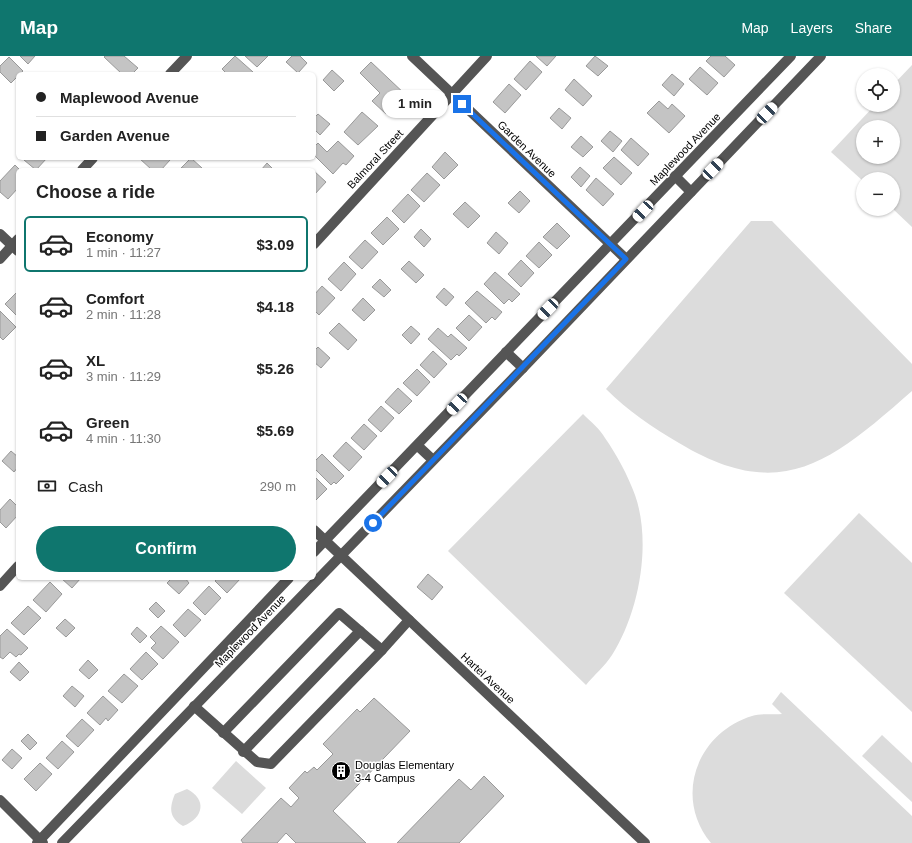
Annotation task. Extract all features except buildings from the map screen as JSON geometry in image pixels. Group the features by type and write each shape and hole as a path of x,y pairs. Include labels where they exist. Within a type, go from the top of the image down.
{"street":[{"path":"172,72 187,56"},
{"name":"Garden Avenue","path":"412,56 626,259"},
{"name":"Balmoral Street","path":"316,242 487,56"},
{"name":"Maplewood Avenue","path":"316,550 418,446 506,352 791,56"},
{"name":"Maplewood Avenue","path":"62,843 523,368 822,56"},
{"path":"84,168 91,160"},
{"path":"675,176 691,192"},
{"path":"0,234 16,245 0,259"},
{"path":"506,352 523,368"},
{"path":"418,446 433,460"},
{"name":"Hartel Avenue","path":"316,532 644,843"},
{"path":"0,586 16,568"},
{"name":"Maplewood Avenue","path":"40,842 287,580"},
{"path":"223,733 339,613 382,650"},
{"path":"194,706 243,752 257,762 270,764 382,650 409,620"},
{"path":"243,752 360,631"},
{"path":"0,800 30,828 40,842"}],"shaded area":[{"path":"912,65 912,227 900,216 900,172 856,172 856,175 831,152 856,125 856,164 900,164 900,120 861,120 868,112 900,112 900,78"},
{"path":"751,221 772,221 912,364 912,391 883,416 830,455 804,466 777,472 748,471 715,461 679,443 650,425 632,412 606,389"},
{"path":"583,414 598,428 614,451 626,473 635,495 640,514 642,534 640,577 636,599 629,619 612,655 586,685 448,551"},
{"path":"859,513 912,563 912,712 784,593"},
{"path":"781,692 912,816 912,843 711,843 700,825 694,806 693,787 697,769 705,752 717,737 733,724 756,715 782,714 772,704"},
{"path":"882,735 912,763 912,802 862,756"},
{"path":"236,761 266,788 242,814 212,788"},
{"path":"187,789 198,798 200,808 199,813 195,818 190,823 183,826 175,820 171,808 175,794"}],"place":[{"name":"Douglas Elementary 3-4 Campus","path":"341,771"}],"route":[{"path":"373,523 626,259 462,104"}]}
